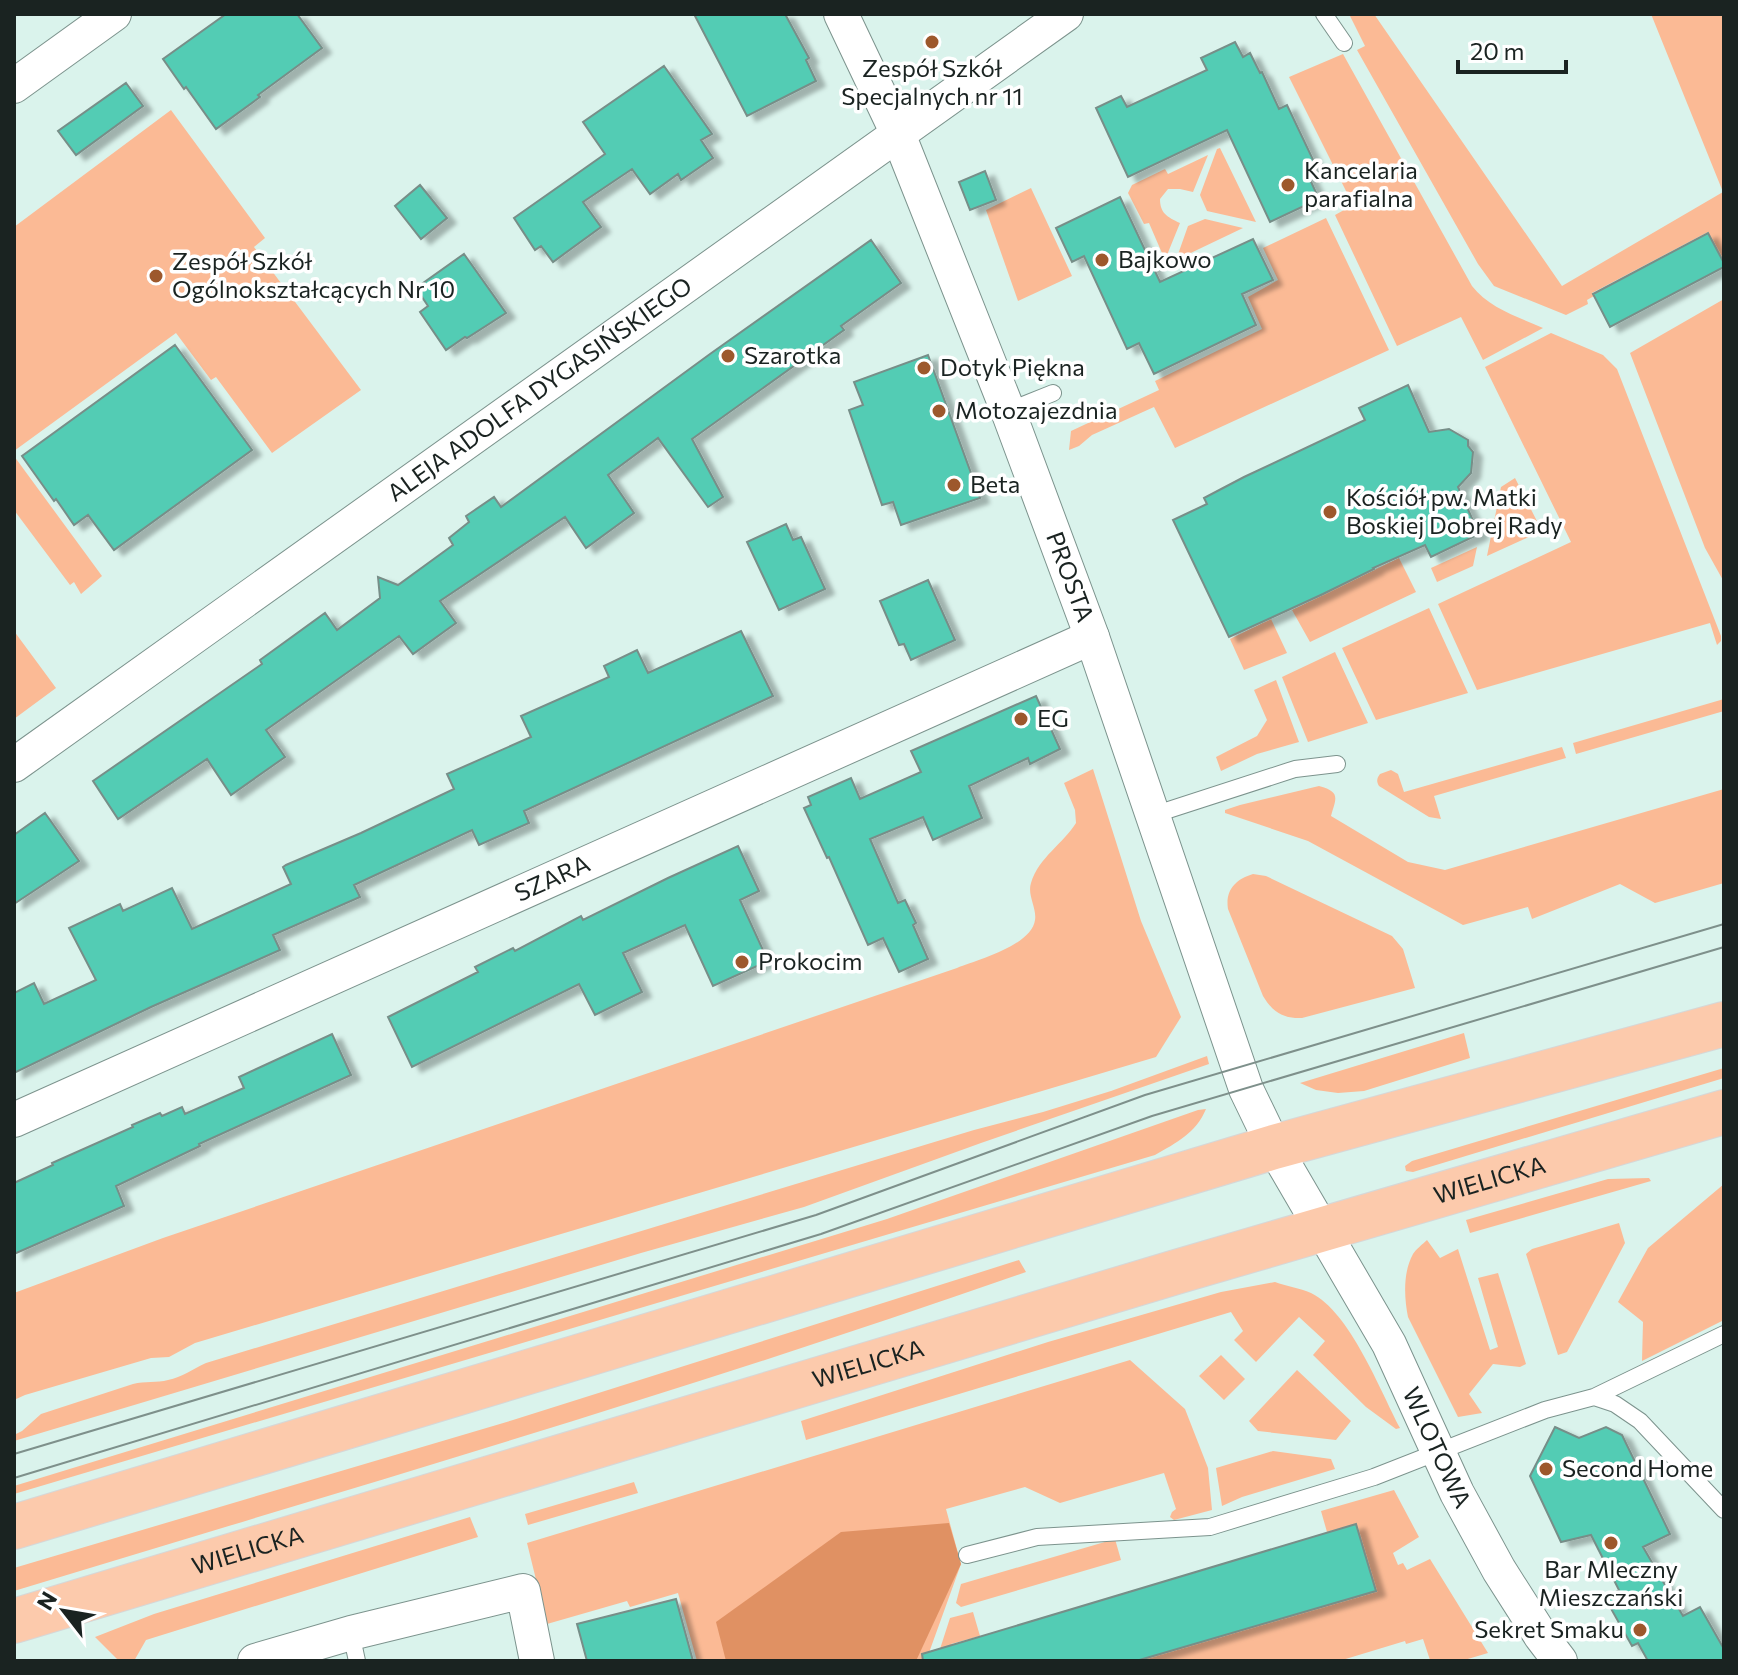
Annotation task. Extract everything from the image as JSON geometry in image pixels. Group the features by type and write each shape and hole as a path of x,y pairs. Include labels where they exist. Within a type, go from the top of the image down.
{"main road":[{"path":"14,1527 1274,1147 1724,1024"},
{"name":"WIELICKA","path":"14,1621 1176,1272 1724,1112"}],"street":[{"path":"14,86 114,14"},
{"name":"PROSTA","path":"841,14 898,134 1008,411 1092,637 1246,1089 1274,1147"},
{"name":"ALEJA ADOLFA DYGASIŃSKIEGO","path":"14,765 1066,14"},
{"name":"SZARA","path":"14,1120 1092,637"},
{"name":"WLOTOWA","path":"1274,1147 1389,1344 1457,1493 1499,1570 1560,1661"},
{"path":"255,1661 354,1647 523,1591 537,1661"}],"lane":[{"path":"1324,14 1344,43"},
{"path":"1008,411 1053,393"},
{"path":"1153,815 1295,769 1337,764"},
{"path":"967,1555 1037,1537 1210,1527 1374,1477 1545,1410 1594,1397 1724,1334"},
{"path":"1594,1397 1615,1404 1640,1421 1724,1510"}],"shaded area":[{"path":"1349,14 1374,14 1562,286 1723,192 1651,14 1724,14 1724,262 1708,232 1592,293 1594,296 1587,300 1588,304 1566,315 1494,286 1478,264 1357,50 1365,46"},
{"path":"1343,54 1472,286 1495,306 1543,328 1483,360 1461,317 1397,346 1335,215 1353,205 1289,77"},
{"path":"171,110 265,238 254,247 361,390 272,453 216,377 211,380 176,333 14,451 14,227"},
{"path":"1220,148 1256,222 1207,211 1200,195"},
{"path":"1208,155 1193,192 1168,189 1160,199 1165,214 1180,223 1165,260 1149,223 1144,224 1128,193 1132,185 1165,169 1168,174"},
{"path":"1031,188 1072,276 1018,301 986,210"},
{"path":"1326,218 1389,350 1175,448 1154,407 1092,435 1069,450 1071,431 1159,390 1155,381 1262,329 1248,297 1278,280 1263,248"},
{"path":"1205,219 1243,228 1176,260 1188,226"},
{"path":"1724,299 1724,582 1705,548 1630,353"},
{"path":"1551,333 1603,355 1617,369 1721,641 1717,645 1710,623 1477,690 1438,604 1571,542 1485,367"},
{"path":"14,456 102,576 81,594 74,582 70,585 14,510"},
{"path":"1515,478 1542,531 1487,556 1501,487"},
{"path":"1477,547 1473,566 1437,582 1431,568"},
{"path":"1399,558 1416,592 1310,642 1292,610"},
{"path":"1429,608 1468,693 1376,720 1342,648"},
{"path":"1271,619 1287,653 1244,670 1230,639"},
{"path":"14,631 56,688 14,719"},
{"path":"1335,652 1368,723 1308,742 1282,677"},
{"path":"1276,680 1299,742 1257,754 1221,771 1216,757 1257,736 1267,720 1254,690"},
{"path":"1724,699 1724,711 1576,754 1573,743"},
{"path":"1562,747 1566,758 1434,796 1441,819 1429,817 1377,783 1380,774 1391,770 1398,774 1404,792"},
{"path":"1093,769 1141,921 1181,1017 1156,1057 195,1343 169,1357 151,1358 14,1400 14,1293 163,1238 957,968 1015,944 1032,929 1035,920 1030,888 1035,874 1076,823 1075,810 1064,783"},
{"path":"1319,786 1334,793 1331,816 1408,862 1445,870 1724,789 1724,883 1655,903 1620,884 1532,919 1528,907 1463,925 1308,841 1225,813 1225,810 1240,805"},
{"path":"1253,874 1266,876 1392,936 1403,949 1415,988 1302,1018 1279,1013 1263,996 1228,909 1228,896 1233,886"},
{"path":"1464,1033 1470,1058 1364,1091 1338,1093 1316,1090 1300,1083"},
{"path":"1207,1056 1209,1064 804,1207 14,1441 14,1435 41,1414 133,1384 173,1379 206,1363 974,1130 1043,1112"},
{"path":"1724,1068 1724,1078 1413,1172 1406,1171 1405,1166 1412,1161"},
{"path":"1206,1109 1191,1131 1155,1155 14,1494 14,1486 887,1219"},
{"path":"1649,1178 1651,1181 1470,1233 1466,1220 1608,1179"},
{"path":"1724,1184 1724,1320 1642,1361 1643,1322 1618,1302 1648,1248"},
{"path":"1619,1223 1625,1243 1567,1352 1558,1355 1526,1254 1532,1249"},
{"path":"1427,1240 1440,1258 1458,1249 1490,1350 1498,1347 1478,1278 1498,1273 1526,1364 1520,1367 1493,1364 1469,1394 1482,1413 1458,1417 1408,1317 1405,1293 1407,1269 1413,1254"},
{"path":"1019,1260 1026,1272 775,1357 14,1591 14,1568 513,1420"},
{"path":"1275,1282 1311,1293 1339,1317 1363,1353 1400,1428 1396,1429 1366,1407 1313,1355 1325,1341 1299,1317 1256,1362 1234,1340 1243,1331 1231,1312 806,1440 801,1421 1048,1342 1221,1292"},
{"path":"1221,1355 1245,1379 1224,1400 1199,1376"},
{"path":"1130,1360 1185,1409 1208,1468 1212,1510 1174,1520 1170,1517 1176,1509 1164,1473 1060,1503 1025,1487 946,1509 961,1564 926,1661 697,1661 678,1593 630,1607 627,1601 547,1624 527,1543"},
{"path":"1297,1370 1351,1421 1336,1440 1258,1431 1249,1421"},
{"path":"1273,1451 1331,1459 1335,1469 1222,1506 1216,1468"},
{"path":"634,1482 638,1493 528,1525 525,1514"},
{"path":"1394,1490 1419,1537 1393,1553 1398,1565 1403,1563 1407,1570 1430,1559 1488,1653 1461,1661 1428,1661 1423,1639 1406,1644 1405,1641 1339,1661 1136,1661 1375,1591 1356,1524 1327,1532 1321,1511"},
{"path":"470,1517 478,1537 146,1640 134,1661 119,1661 95,1637 154,1614"},
{"path":"949,1523 961,1564 916,1661 726,1661 716,1622 841,1532"},
{"path":"1115,1539 1121,1560 961,1607 956,1603 961,1584"},
{"path":"973,1612 980,1636 951,1644 956,1661 940,1649 950,1618"}],"building":[{"path":"226,14 297,14 322,48 216,129 163,59"},
{"path":"694,14 785,14 809,58 806,60 816,81 747,116"},
{"path":"1235,42 1243,57 1250,53 1279,109 1287,105 1316,166 1306,171 1319,199 1270,222 1227,130 1128,177 1096,108 1121,96 1127,107 1207,70 1201,58"},
{"path":"664,66 712,134 701,140 713,158 681,180 678,174 650,194 632,169 583,202 601,227 553,262 541,246 535,250 514,218 605,154 583,122"},
{"path":"126,83 143,106 76,155 58,131"},
{"path":"985,171 996,200 970,210 959,182"},
{"path":"420,185 447,218 421,239 395,206"},
{"path":"1120,197 1160,282 1253,239 1273,280 1242,294 1256,325 1154,374 1139,343 1127,349 1084,256 1072,262 1056,228"},
{"path":"1708,233 1724,267 1610,327 1593,294"},
{"path":"871,240 901,283 841,326 844,330 692,439 723,497 708,507 658,438 608,475 634,513 586,548 565,517 440,601 456,623 413,654 399,636 266,730 285,757 231,795 207,759 118,819 93,781 262,664 260,660 325,613 337,630 380,598 378,577 398,585 453,545 449,538 469,522 466,516 494,497 501,507"},
{"path":"464,254 506,313 446,350 420,312 428,306 416,288"},
{"path":"175,345 252,450 114,550 88,515 74,525 22,456"},
{"path":"928,355 980,498 901,525 893,502 882,505 849,410 863,405 854,382"},
{"name":"Kościół pw. Matki Boskiej Dobrej Rady","path":"1408,385 1429,432 1449,429 1468,440 1473,452 1471,473 1458,487 1479,534 1431,557 1425,545 1229,637 1173,520 1207,504 1204,498 1244,477 1365,420 1359,408"},
{"path":"786,524 793,540 801,537 825,589 779,610 747,542"},
{"path":"928,580 955,640 911,660 904,644 899,645 880,601"},
{"path":"741,631 773,696 524,811 529,823 479,845 472,830 354,885 360,897 273,935 280,950 151,1007 14,1073 14,993 34,983 44,1004 96,980 69,928 120,904 123,911 172,888 192,929 291,884 283,867 286,865 454,789 447,774 531,737 521,716 609,677 604,666 637,650 648,673"},
{"path":"1036,696 1060,749 1030,764 1028,758 969,786 982,818 933,840 923,817 870,839 898,903 905,900 928,959 899,972 883,938 868,945 804,808 811,805 808,797 851,778 860,799 921,772 911,751"},
{"path":"45,813 79,861 14,904 14,835"},
{"path":"738,846 759,891 740,900 768,961 713,986 685,925 623,953 642,992 595,1015 579,984 412,1067 388,1017 478,972 475,967 513,948 515,951 581,916 583,920"},
{"path":"332,1034 351,1075 199,1144 116,1186 124,1206 14,1254 14,1183 160,1113 162,1116 182,1107 185,1114 244,1088 239,1077"},
{"path":"1555,1427 1579,1438 1606,1427 1622,1435 1670,1534 1643,1547 1683,1616 1700,1607 1724,1649 1724,1661 1648,1661 1638,1643 1632,1646 1605,1598 1619,1590 1591,1535 1561,1542 1530,1476"},
{"path":"1356,1524 1376,1591 1136,1661 923,1661 922,1654"},
{"path":"676,1599 693,1661 587,1661 577,1624"}],"tram line":[{"path":"14,1454 816,1215 1145,1095 1724,924"},
{"path":"14,1478 821,1234 1152,1116 1724,947"}],"place":[{"name":"Zespół Szkół Specjalnych nr 11","path":"932,42"},
{"name":"Kancelaria parafialna","path":"1288,185"},
{"name":"Bajkowo","path":"1102,260"},
{"name":"Zespół Szkół Ogólnokształcących Nr 10","path":"156,276"},
{"name":"Szarotka","path":"728,356"},
{"name":"Dotyk Piękna","path":"924,368"},
{"name":"Motozajezdnia","path":"939,411"},
{"name":"Beta","path":"954,485"},
{"name":"Kościół pw. Matki Boskiej Dobrej Rady","path":"1330,512"},
{"name":"EG","path":"1021,719"},
{"name":"Prokocim","path":"742,962"},
{"name":"Second Home","path":"1546,1469"},
{"name":"Bar Mleczny Mieszczański","path":"1611,1543"},
{"name":"Sekret Smaku","path":"1640,1630"}]}
